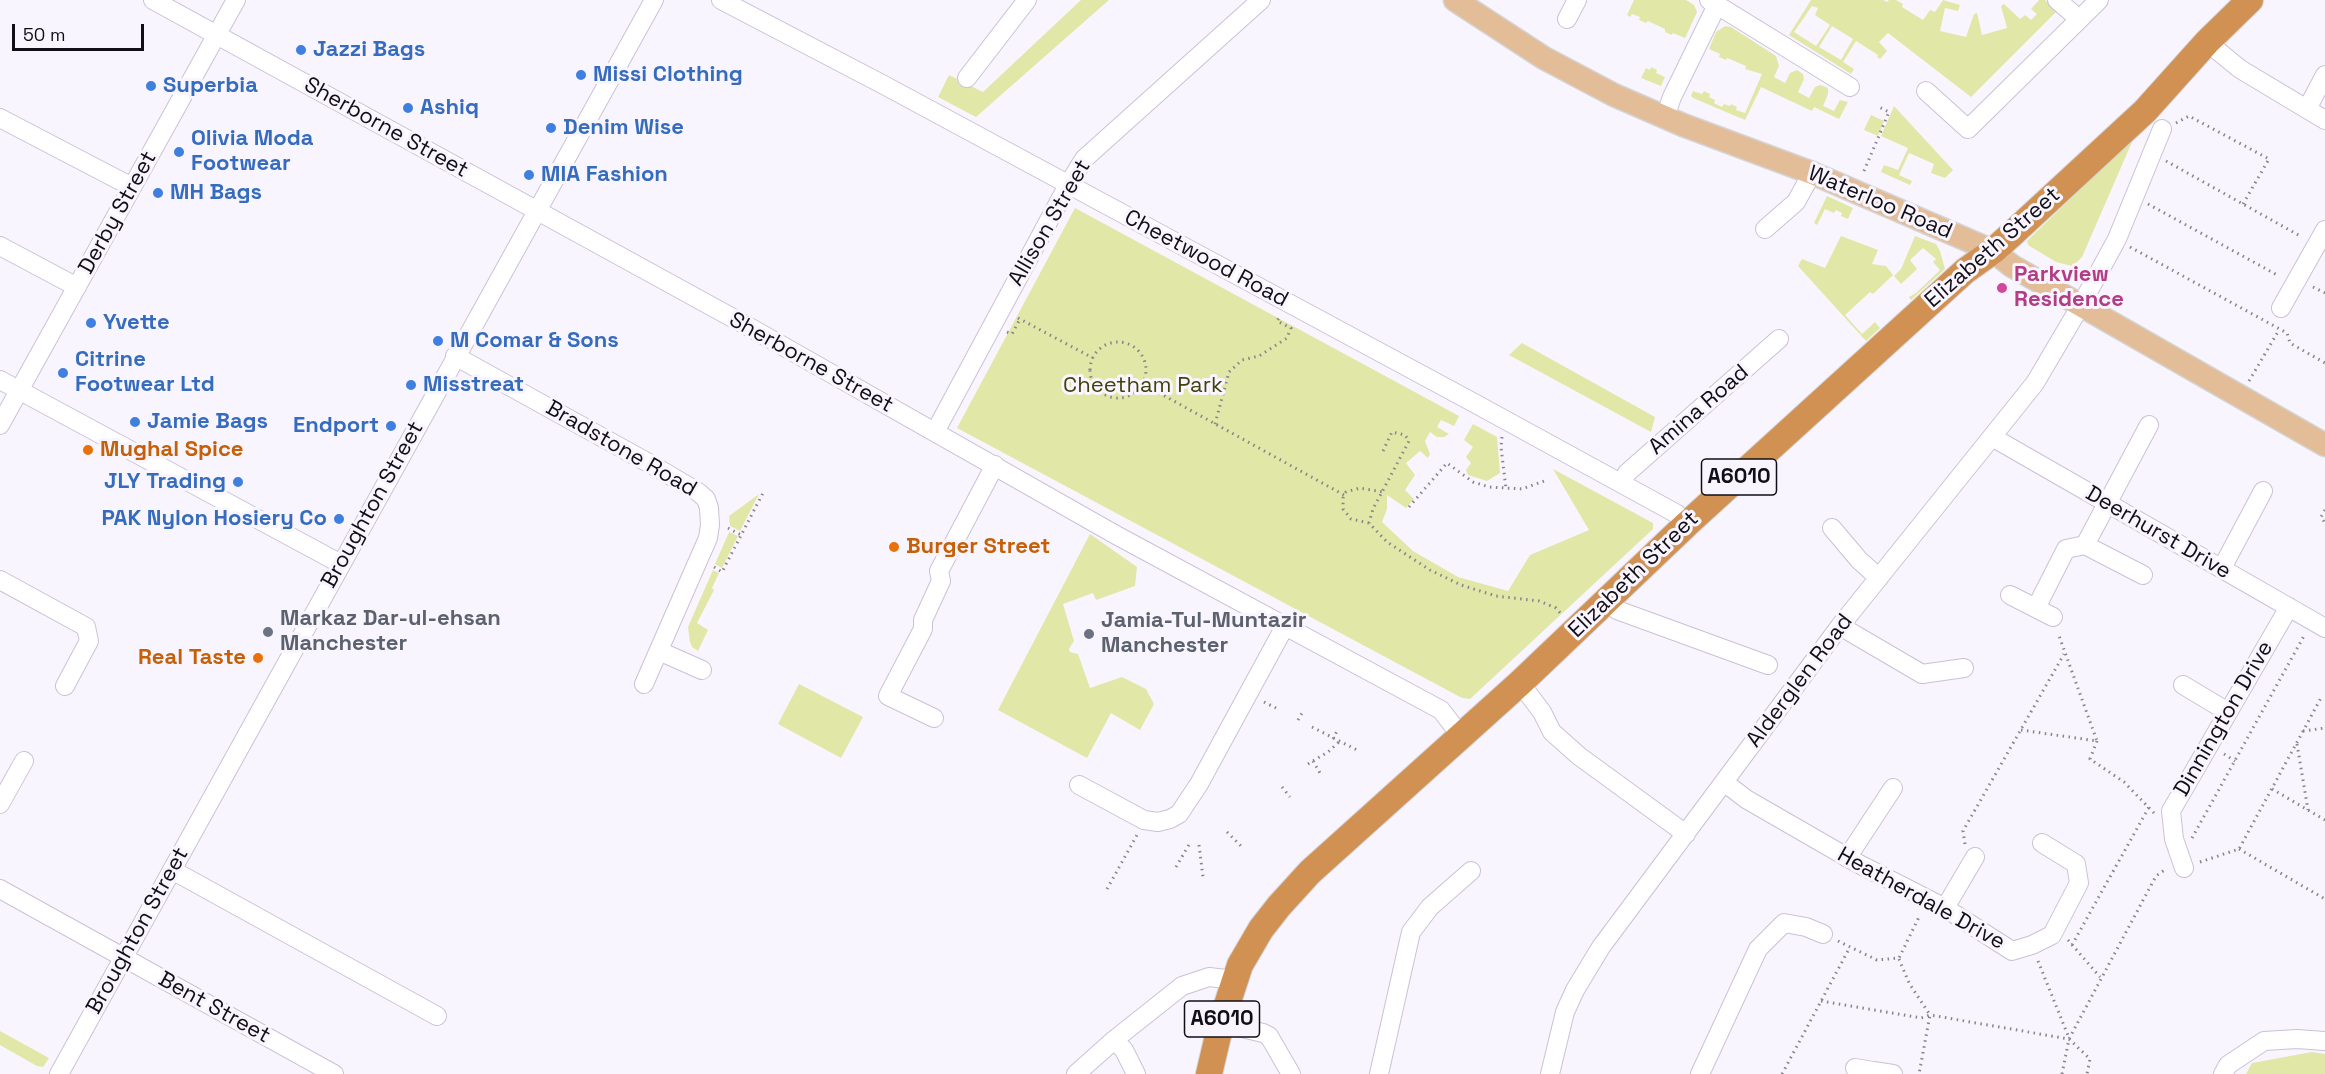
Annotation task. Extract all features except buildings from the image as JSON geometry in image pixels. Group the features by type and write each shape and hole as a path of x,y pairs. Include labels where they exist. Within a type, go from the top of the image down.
{"highway":[{"name":"Elizabeth Street","path":"1238,973 1261,929 1310,872 1520,683 1687,524 1965,271 1993,251 2145,111 2207,42 2250,0"},
{"name":"A6010","path":"1209,1074 1221,1023 1238,973"}],"main road":[{"name":"Waterloo Road","path":"1455,0 1544,58 1614,95 1812,173 1993,251 2012,266 2325,445"}],"street":[{"name":"Sherborne Street","path":"153,0 751,328 1116,535 1441,710 1461,736"},
{"name":"Derby Street","path":"0,425 236,0"},
{"name":"Broughton Street","path":"59,1074 654,0"},
{"name":"Cheetwood Road","path":"721,0 1622,484 1677,514 1687,524"},
{"path":"967,78 1027,0"},
{"name":"Allison Street","path":"935,432 1068,185 1094,150 1261,0"},
{"path":"1567,19 1577,0"},
{"path":"2057,0 2079,19"},
{"path":"1926,91 1968,129 2099,0"},
{"path":"1665,117 1713,2 1850,87"},
{"path":"2207,42 2240,69 2325,120"},
{"path":"2307,109 2325,75"},
{"path":"0,118 132,187"},
{"name":"Alderglen Road","path":"1550,1074 1558,1033 1575,990 1601,947 1840,626 2035,383 2081,305 2116,239 2162,129"},
{"path":"1766,229 1796,202 1812,173"},
{"path":"2281,308 2321,237"},
{"path":"0,246 77,287"},
{"name":"Amina Road","path":"1622,484 1627,473 1779,339"},
{"name":"Bradstone Road","path":"455,356 664,472 706,499 710,525 708,538 644,684"},
{"path":"0,380 341,564"},
{"path":"2085,545 2149,425"},
{"name":"Deerhurst Drive","path":"1992,437 2319,624"},
{"path":"934,718 888,696 923,629 923,620 941,581 939,571 995,465"},
{"path":"2222,568 2263,490"},
{"path":"1832,528 1859,560 1879,578"},
{"path":"2036,608 2066,549 2085,545 2143,574"},
{"path":"0,580 86,627 89,641 65,686"},
{"path":"2010,595 2054,617"},
{"path":"1608,600 1617,610 1768,665"},
{"name":"Dinnington Drive","path":"2182,863 2174,840 2171,810 2289,607"},
{"path":"1079,785 1144,820 1158,822 1179,814 1199,784 1285,626"},
{"path":"1840,626 1922,674 1964,668"},
{"path":"658,651 702,670"},
{"path":"1520,683 1542,712 1552,732 1579,756 1686,834"},
{"path":"2183,685 2228,712"},
{"path":"0,804 24,761"},
{"name":"Heatherdale Drive","path":"1725,782 1746,799 1847,858 1945,908 2012,951 2032,945 2052,935 2079,884 2076,864 2042,843"},
{"path":"1847,858 1893,788"},
{"path":"1945,908 1975,857"},
{"path":"172,870 437,1016"},
{"path":"1379,1074 1411,932 1430,907 1471,871"},
{"name":"Bent Street","path":"0,889 334,1074"},
{"path":"1700,1074 1758,949 1784,923 1806,927 1823,934"},
{"path":"1077,1074 1114,1040 1182,986 1209,977 1238,973"},
{"path":"1221,1023 1269,1036 1291,1074"},
{"path":"2223,1074 2228,1065 2265,1041 2297,1039 2325,1041"},
{"path":"1114,1040 1124,1050 1136,1074"},
{"path":"1855,1068 1873,1073 1893,1074"}],"path":[{"path":"1864,171 1889,112 1879,107"},
{"path":"2162,129 2189,116 2269,159 2243,204"},
{"path":"2152,154 2243,204 2321,237"},
{"path":"2135,197 2294,285"},
{"path":"2116,239 2280,329 2286,333 2290,343 2325,363"},
{"path":"2240,395 2285,321 2281,308"},
{"path":"1215,424 1229,372 1242,360 1259,356 1287,338 1291,328 1278,321 1281,314"},
{"path":"1006,331 1011,334 1019,318 1093,358"},
{"path":"1123,342 1132,345 1139,350 1147,366 1143,384 1129,397 1110,398 1094,386 1090,367 1093,358 1106,345 1123,342"},
{"path":"1143,384 1344,495"},
{"path":"1369,523 1373,509 1409,441 1405,435 1392,432 1383,450"},
{"path":"1503,436 1501,447 1506,489"},
{"path":"1409,507 1447,463 1473,482 1506,489 1521,489 1547,480"},
{"path":"1383,492 1360,488 1346,492 1343,508 1351,519 1369,523 1387,542 1430,570 1461,585 1496,596 1548,603 1556,608 1567,621"},
{"path":"712,566 722,572 763,493"},
{"path":"2325,510 2321,517 2325,523"},
{"path":"726,527 741,535"},
{"path":"2054,617 2064,654 2097,741 2091,759 2124,782 2161,821 2172,824"},
{"path":"2182,863 2319,624"},
{"path":"1975,857 1966,849 1963,831 2064,654"},
{"path":"2239,849 2321,698"},
{"path":"1257,699 1276,708"},
{"path":"1298,720 1302,713"},
{"path":"1312,727 1359,751"},
{"path":"2303,731 2325,728"},
{"path":"2021,730 2097,741"},
{"path":"1333,739 1338,731"},
{"path":"1308,764 1339,742"},
{"path":"2297,742 2308,810"},
{"path":"1313,761 1320,772"},
{"path":"1282,787 1290,797"},
{"path":"2271,789 2325,820"},
{"path":"2072,945 2149,807"},
{"path":"1107,889 1139,831"},
{"path":"1227,832 1241,846"},
{"path":"1176,867 1190,843"},
{"path":"1199,845 1203,877"},
{"path":"2062,1074 2069,1039 2100,977 2156,876 2182,863 2239,849 2325,898"},
{"path":"1919,1074 1930,1015 1909,983 1899,958 1928,900"},
{"path":"2056,927 2100,977"},
{"path":"1823,934 1877,960 1899,958"},
{"path":"2032,945 2069,1039 2090,1059 2087,1074"},
{"path":"1782,1074 1850,947"},
{"path":"1821,1001 1921,1018 1930,1015 2069,1039"}],"green space":[{"path":"1081,0 1109,0 976,117 938,97 949,75 983,92"},
{"path":"1634,0 1686,0 1694,5 1697,12 1685,38 1665,32 1665,29 1648,21 1646,23 1639,20 1640,17 1627,15"},
{"path":"1811,0 1883,0 1887,2 1896,0 1903,4 1902,7 1923,20 1930,10 1935,12 1943,0 1960,5 1958,11 1945,8 1940,31 1966,37 1974,14 1977,13 1982,35 2007,28 2001,6 2004,4 2020,19 2025,15 2031,20 2037,14 2031,9 2039,0 2045,0 2057,11 1971,97 1888,33 1879,42 1887,51 1880,59 1878,55 1856,41 1843,62 1854,69 1851,74 1789,35","holes":["1812,6 1818,8 1815,15 1830,25 1816,46 1794,32","1832,26 1853,39 1841,60 1819,47"]},
{"path":"1725,26 1731,27 1776,56 1779,66 1774,77 1785,83 1790,73 1797,70 1803,74 1804,79 1798,92 1809,98 1815,87 1820,85 1828,88 1823,106 1834,111 1840,100 1848,102 1839,119 1814,107 1812,111 1761,87 1745,120 1693,98 1691,96 1693,91 1702,94 1704,91 1715,100 1714,103 1722,107 1724,104 1730,106 1731,104 1737,107 1736,110 1745,113 1762,74 1745,69 1746,66 1727,58 1726,60 1719,57 1720,54 1709,49 1716,32"},
{"path":"1651,67 1657,70 1656,73 1665,77 1661,86 1641,78 1646,68 1650,70"},
{"path":"1894,106 1953,170 1945,178 1931,173 1934,164 1909,153 1899,175 1912,181 1910,185 1881,172 1884,165 1898,170 1908,148 1881,136"},
{"path":"1871,115 1884,121 1878,136 1864,130"},
{"path":"2130,141 2132,142 2082,257 2072,266 2056,262 2028,245 2027,241"},
{"path":"1827,196 1853,208 1848,219 1836,210 1834,213 1825,209 1817,225 1814,223"},
{"name":"Cheetham Park","path":"1075,208 1459,416 1454,426 1441,420 1437,427 1449,434 1444,437 1437,437 1430,432 1425,441 1430,454 1428,458 1420,451 1406,463 1415,475 1405,490 1414,499 1406,508 1387,495 1387,509 1382,522 1413,551 1458,577 1508,591 1530,555 1589,530 1553,469 1653,523 1653,529 1470,699 1462,698 957,428"},
{"path":"1841,236 1878,250 1872,264 1886,266 1893,275 1845,315 1862,334 1875,322 1880,328 1866,341 1798,266 1802,259 1825,268"},
{"path":"1915,236 1936,244 1945,269 1911,300 1909,297 1940,270 1933,262 1936,259 1923,248 1910,260 1917,269 1901,284 1894,276 1901,269"},
{"path":"1522,343 1655,417 1651,432 1509,355"},
{"path":"1473,424 1497,437 1500,473 1487,481 1468,475 1466,470 1471,463 1466,457 1473,447 1464,440"},
{"path":"759,494 740,531 730,526 729,516"},
{"path":"729,532 738,536 722,568 715,564"},
{"path":"1090,534 1137,567 1135,586 1096,600 1093,593 1063,604 1074,641 1069,649 1070,652 1078,654 1090,688 1122,677 1146,689 1154,704 1140,730 1111,713 1087,758 998,710"},
{"path":"713,570 719,573 712,588 714,590 697,623 708,630 698,651 692,647 688,627"},
{"path":"799,684 863,717 841,758 778,724"},
{"path":"0,1031 49,1058 43,1067 37,1066 0,1045"},
{"path":"2312,1052 2325,1054 2325,1074 2246,1074 2252,1063"}],"place":[{"name":"Jazzi Bags","path":"301,50"},
{"name":"Missi Clothing","path":"581,75"},
{"name":"Superbia","path":"151,86"},
{"name":"Ashiq","path":"408,108"},
{"name":"Denim Wise","path":"551,128"},
{"name":"Olivia Moda Footwear","path":"179,152"},
{"name":"MIA Fashion","path":"529,175"},
{"name":"MH Bags","path":"158,193"},
{"name":"Parkview Residence","path":"2002,288"},
{"name":"Yvette","path":"91,323"},
{"name":"M Comar & Sons","path":"438,341"},
{"name":"Citrine Footwear Ltd","path":"63,373"},
{"name":"Misstreat","path":"411,385"},
{"name":"Jamie Bags","path":"135,422"},
{"name":"Endport","path":"391,426"},
{"name":"Mughal Spice","path":"88,450"},
{"name":"JLY Trading","path":"238,482"},
{"name":"PAK Nylon Hosiery Co","path":"339,519"},
{"name":"Burger Street","path":"894,547"},
{"name":"Markaz Dar-ul-ehsan Manchester","path":"268,632"},
{"name":"Jamia-Tul-Muntazir Manchester","path":"1089,634"},
{"name":"Real Taste","path":"258,658"}]}
